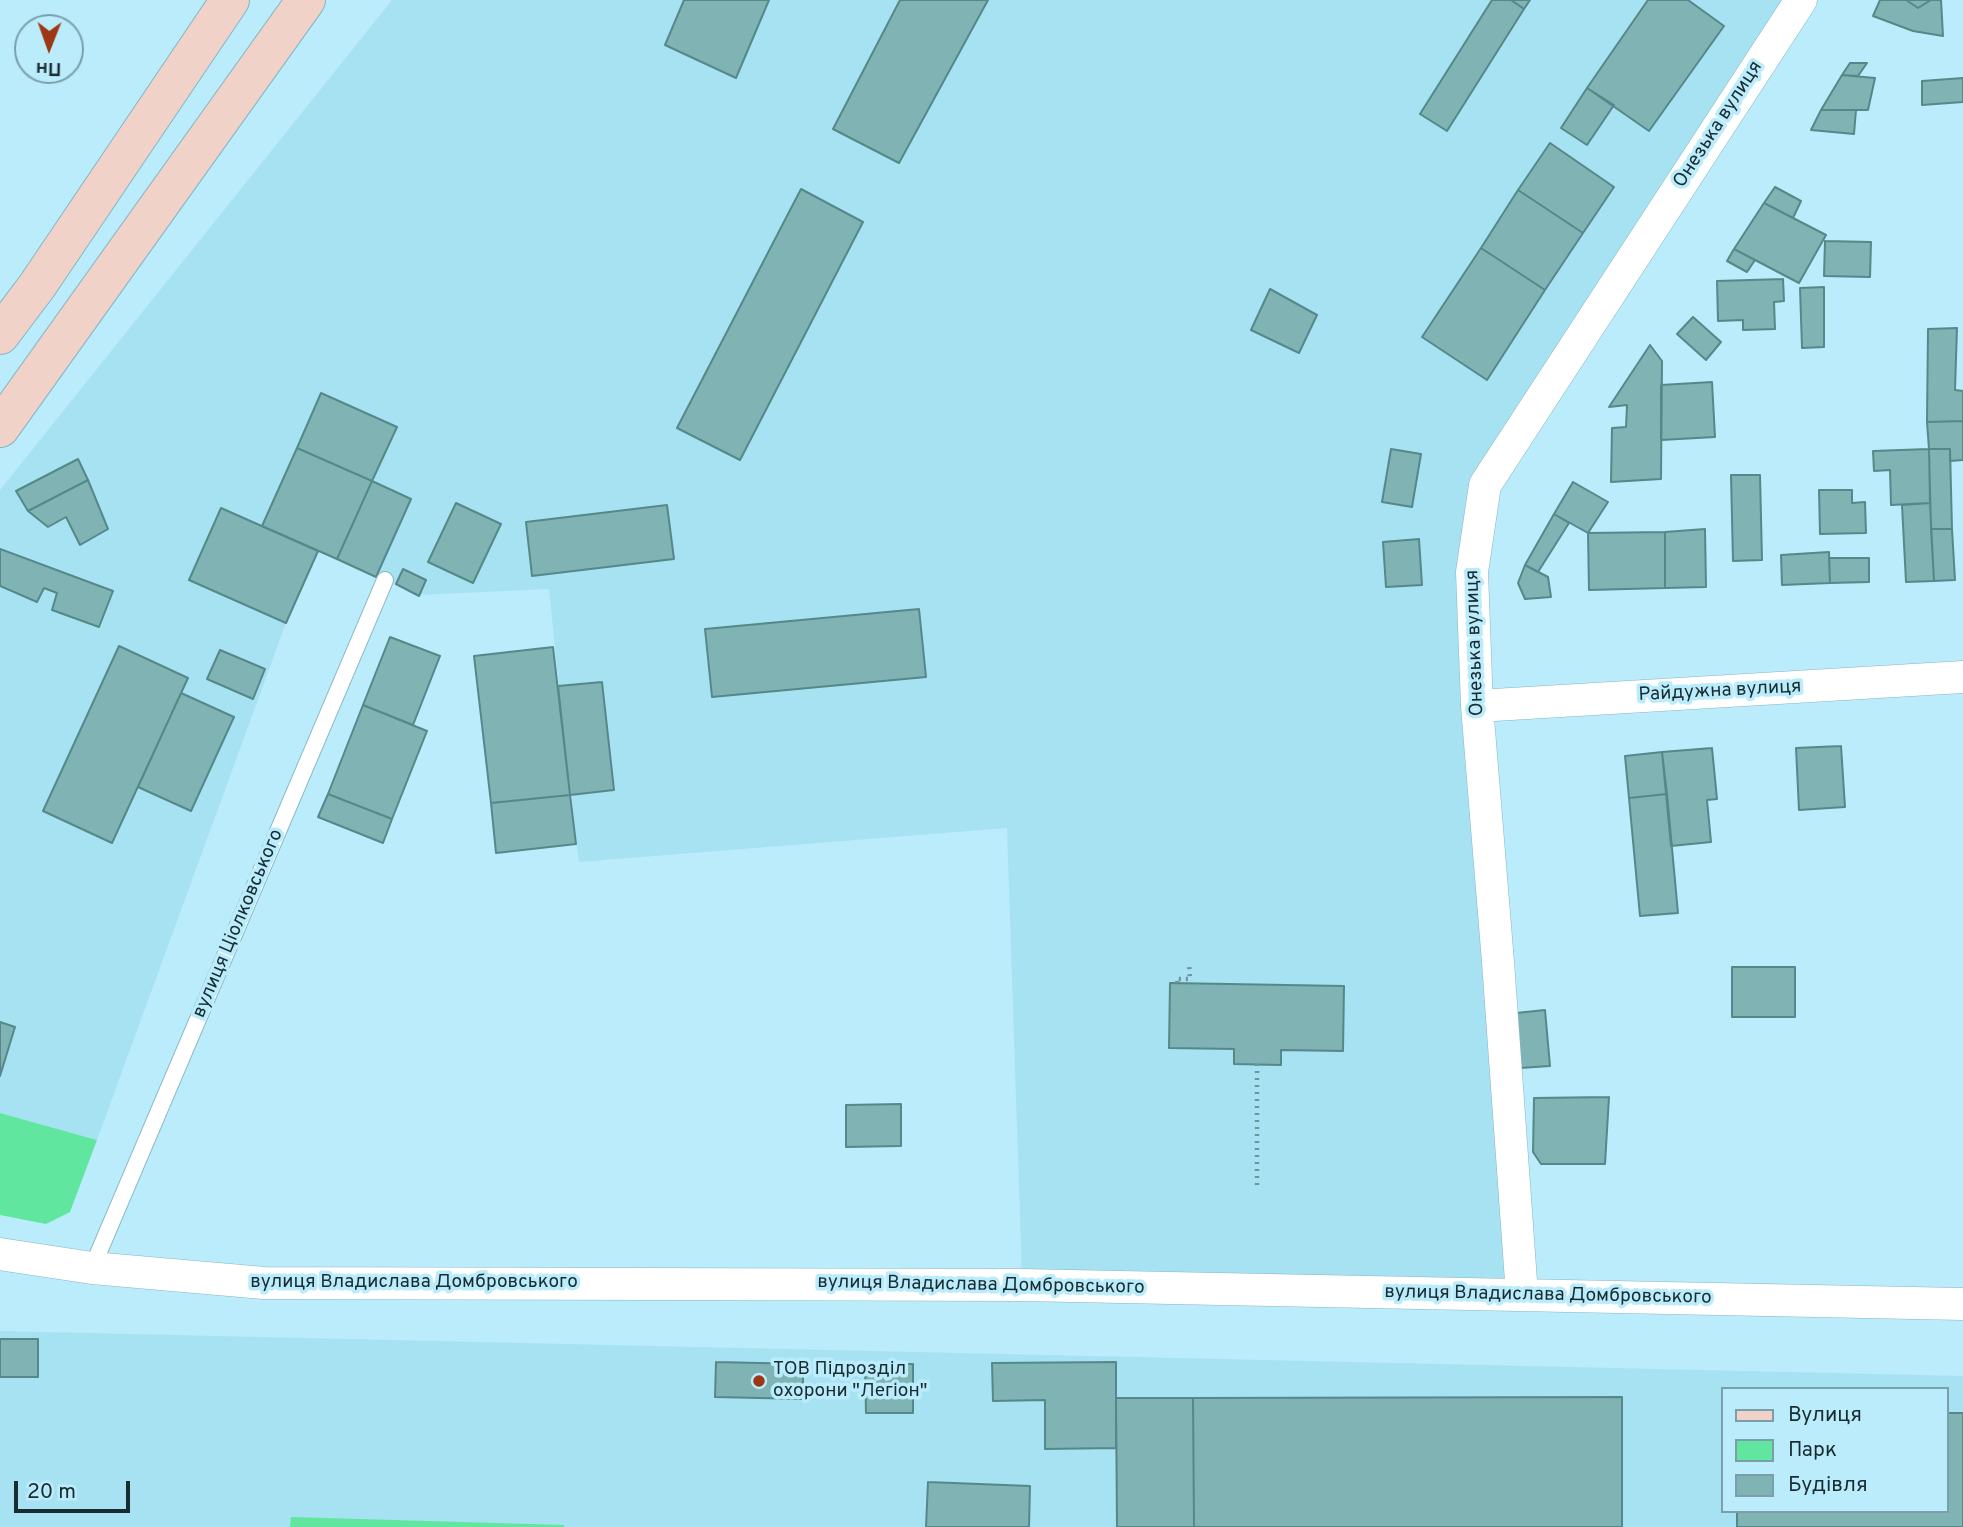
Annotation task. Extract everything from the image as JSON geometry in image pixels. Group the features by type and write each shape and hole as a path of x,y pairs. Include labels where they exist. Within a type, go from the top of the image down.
{"street":[{"path":"0,335 37,286 230,0"},
{"path":"0,428 306,0"},
{"name":"Онезька вулиця","path":"1522,1295 1477,706 1472,572 1485,485 1801,0"},
{"name":"Райдужна вулиця","path":"1477,706 1963,677"},
{"name":"вулиця Владислава Домбровського","path":"0,1254 92,1268 264,1283 1022,1285 1963,1304"}],"lane":[{"name":"вулиця Ціолковського","path":"92,1268 385,580"}],"path":[{"path":"1177,983 1176,979 1190,979 1189,963"},
{"path":"1257,1064 1257,1189"}],"shaded area":[{"path":"392,0 1788,0 1474,483 1518,1292 1022,1277 1007,828 579,862 549,589 419,595 319,551 286,623 97,1140 0,1113 0,490"},
{"path":"0,1331 1963,1376 1963,1527 0,1527"}],"green space":[{"path":"0,1113 97,1140 70,1212 46,1224 0,1215"},
{"path":"291,1517 564,1525 564,1527 290,1527"}],"building":[{"path":"684,0 769,0 736,78 665,45"},
{"path":"900,0 988,0 899,163 833,129"},
{"path":"1492,0 1511,0 1524,9 1447,131 1420,114"},
{"path":"1511,0 1530,0 1524,9"},
{"path":"1648,0 1688,0 1724,26 1649,131 1587,88"},
{"path":"1880,0 1906,0 1918,8 1931,0 1941,0 1943,36 1913,31 1873,16"},
{"path":"1906,0 1931,0 1918,8"},
{"path":"1850,63 1867,63 1858,76 1842,75"},
{"path":"1842,75 1875,78 1868,110 1821,110"},
{"path":"1963,78 1963,102 1922,105 1922,81"},
{"path":"1587,88 1614,105 1587,145 1561,128"},
{"path":"1821,110 1856,110 1854,134 1811,130"},
{"path":"1550,143 1614,187 1583,233 1518,190"},
{"path":"1775,187 1801,201 1793,218 1764,203"},
{"path":"801,189 863,222 740,460 677,428"},
{"path":"1518,190 1583,233 1545,290 1481,248"},
{"path":"1764,203 1826,235 1799,283 1734,249"},
{"path":"1825,241 1871,242 1870,277 1824,276"},
{"path":"1481,248 1545,290 1487,380 1422,337"},
{"path":"1734,249 1755,260 1747,272 1727,261"},
{"path":"1783,279 1784,301 1774,302 1775,329 1743,330 1743,320 1718,321 1717,281"},
{"path":"1824,287 1824,347 1802,348 1800,288"},
{"path":"1270,289 1317,315 1299,353 1251,330"},
{"path":"1693,317 1721,342 1706,360 1677,334"},
{"path":"1957,328 1955,390 1963,391 1963,421 1927,422 1928,329"},
{"path":"1650,345 1662,361 1661,479 1611,482 1612,428 1626,427 1627,405 1609,407"},
{"path":"1712,382 1715,437 1661,440 1661,385"},
{"path":"321,393 397,427 372,481 297,448"},
{"path":"1963,421 1963,460 1950,461 1950,449 1929,449 1927,422"},
{"path":"297,448 372,481 337,559 262,526"},
{"path":"1391,449 1421,454 1412,507 1382,502"},
{"path":"1929,449 1930,503 1891,505 1890,470 1874,471 1873,451"},
{"path":"1929,449 1950,449 1952,529 1931,529"},
{"path":"78,459 88,480 28,511 16,491"},
{"path":"1731,475 1760,475 1762,560 1733,561"},
{"path":"88,480 108,529 80,545 66,517 48,527 28,511"},
{"path":"372,481 411,499 376,577 337,559"},
{"path":"1573,482 1608,502 1588,533 1554,514"},
{"path":"1819,490 1852,490 1852,503 1865,502 1866,533 1820,534"},
{"path":"456,503 501,524 473,583 428,562"},
{"path":"1930,503 1934,581 1906,582 1902,505"},
{"path":"667,505 674,559 532,576 526,522"},
{"path":"221,508 318,551 286,623 189,580"},
{"path":"1554,514 1569,523 1538,572 1525,565"},
{"path":"1705,529 1706,587 1665,588 1665,532"},
{"path":"1931,529 1952,529 1955,580 1934,581"},
{"path":"1665,532 1665,588 1589,590 1588,533"},
{"path":"1419,539 1422,585 1386,587 1383,542"},
{"path":"0,549 113,591 99,627 52,610 57,593 44,588 37,602 0,586"},
{"path":"1829,552 1830,583 1782,585 1781,555"},
{"path":"1829,558 1869,558 1869,582 1830,583"},
{"path":"1525,565 1548,577 1551,597 1525,599 1518,583"},
{"path":"403,569 426,580 419,596 396,584"},
{"path":"919,609 926,677 712,697 705,629"},
{"path":"390,637 440,656 413,725 363,705"},
{"path":"119,646 188,678 112,843 43,811"},
{"path":"553,647 570,795 491,803 474,656"},
{"path":"220,650 265,669 253,699 207,679"},
{"path":"602,682 614,790 570,795 558,686"},
{"path":"181,693 234,717 191,811 138,787"},
{"path":"363,705 427,731 392,819 328,794"},
{"path":"1841,746 1845,807 1799,810 1796,748"},
{"path":"1712,748 1717,799 1707,800 1711,842 1671,846 1662,752"},
{"path":"1662,752 1667,794 1629,798 1625,756"},
{"path":"328,794 392,819 383,843 318,817"},
{"path":"1667,794 1678,913 1640,916 1629,798"},
{"path":"570,795 576,844 496,853 491,803"},
{"path":"1732,967 1795,967 1795,1017 1732,1017"},
{"path":"1170,983 1344,986 1343,1051 1281,1050 1281,1065 1234,1064 1234,1049 1169,1048"},
{"path":"1545,1010 1550,1066 1520,1068 1516,1013"},
{"path":"0,1022 15,1027 0,1076"},
{"path":"1609,1097 1605,1164 1541,1164 1533,1152 1534,1098"},
{"path":"901,1104 901,1146 846,1147 846,1105"},
{"path":"0,1339 38,1339 38,1377 0,1377"},
{"name":"ТОВ Підрозділ охорони \"Легіон\"","path":"716,1362 803,1364 803,1399 715,1397"},
{"path":"1116,1362 1116,1448 1045,1449 1045,1400 993,1401 992,1363"},
{"path":"865,1364 913,1364 913,1413 866,1413"},
{"path":"1622,1397 1622,1527 1194,1527 1193,1398"},
{"path":"1116,1398 1193,1398 1194,1527 1117,1527"},
{"path":"1949,1413 1963,1413 1963,1527 1737,1527 1737,1513 1949,1513"},
{"path":"928,1482 1030,1486 1029,1527 926,1527"}],"place":[{"name":"ТОВ Підрозділ охорони \"Легіон\"","path":"759,1381"}]}
